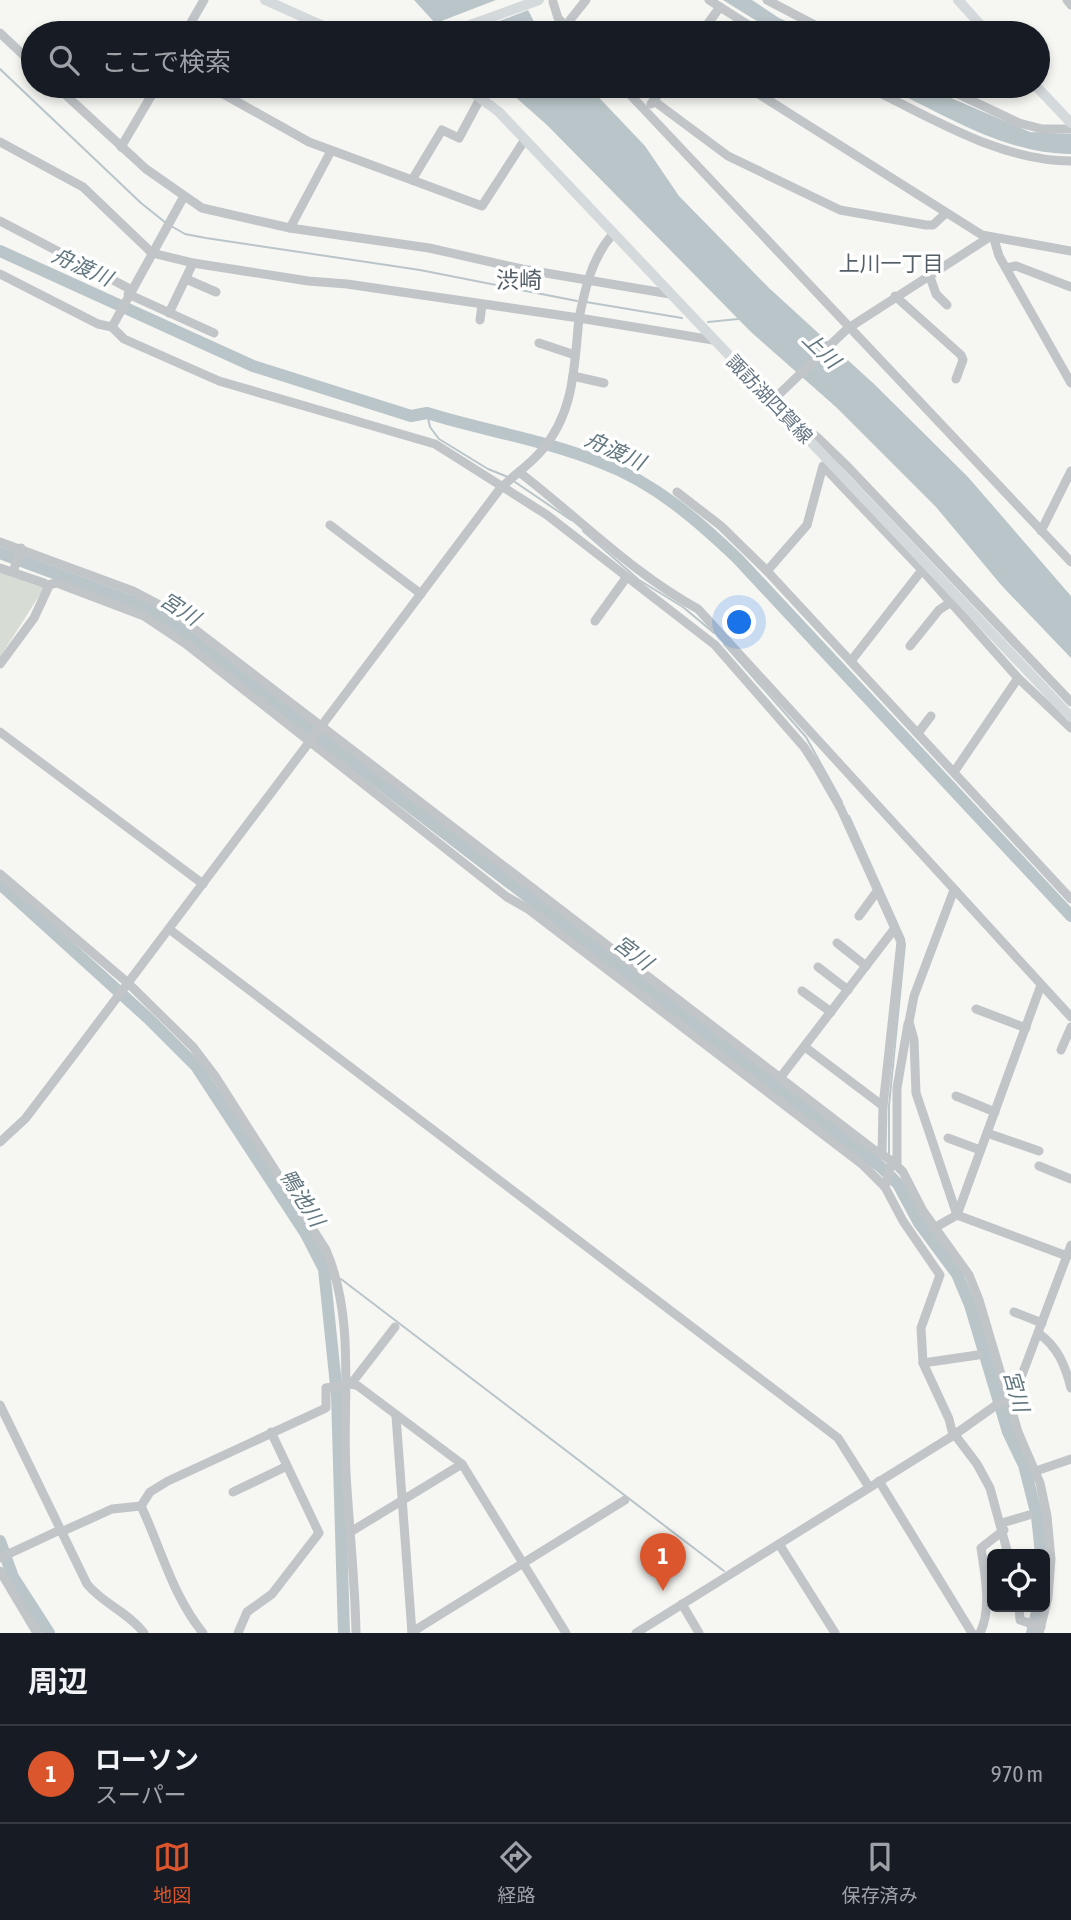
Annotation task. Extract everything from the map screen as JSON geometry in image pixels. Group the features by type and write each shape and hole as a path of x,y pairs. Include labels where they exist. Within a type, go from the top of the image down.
{"main road":[{"path":"265,0 312,21"},
{"path":"467,21 521,0"},
{"path":"481,21 539,0"},
{"path":"958,0 977,21"},
{"name":"諏訪湖四賀線","path":"482,98 713,340 773,399 1071,717"},
{"path":"1047,98 1071,123"}],"street":[{"path":"192,21 204,0"},
{"path":"570,21 586,0"},
{"path":"709,0 741,21"},
{"path":"767,0 807,21"},
{"path":"1067,0 1071,5"},
{"path":"553,2 561,21"},
{"path":"710,21 720,8"},
{"path":"0,33 21,53"},
{"path":"69,98 121,147 183,198 220,214 290,228 429,248 588,281 670,294"},
{"path":"121,147 150,98"},
{"path":"230,98 309,142 482,206 524,141"},
{"path":"412,180 442,130 460,138 480,98"},
{"path":"633,98 1071,562"},
{"path":"646,112 656,98"},
{"path":"765,98 946,213 991,238 1071,251"},
{"path":"891,98 1003,150 1032,159 1071,160"},
{"path":"966,98 1019,123 1042,128 1071,129"},
{"path":"654,101 728,156 840,210 926,225 939,221 946,213"},
{"path":"0,142 83,187 152,253 194,263 713,340"},
{"path":"290,228 331,151"},
{"path":"113,325 183,198"},
{"path":"0,221 129,294 214,333"},
{"path":"0,1142 24,1119 503,485 542,450 564,419 573,376 579,318 588,281 597,258 613,234"},
{"path":"991,238 1071,383"},
{"path":"773,399 848,328 929,274 991,238"},
{"path":"169,313 194,263"},
{"path":"1006,268 1016,265 1071,287"},
{"path":"0,274 98,324 113,325 124,339 219,381 435,444 503,485 702,632 804,747 841,809 901,942 883,1106 882,1155"},
{"path":"929,274 936,294 947,305"},
{"path":"186,279 216,292"},
{"path":"895,296 912,305 961,355 963,360 956,380"},
{"path":"480,320 482,305"},
{"path":"539,343 575,355"},
{"path":"573,376 604,383"},
{"path":"794,424 817,437 832,451 1071,702"},
{"path":"767,571 807,524 823,466 922,570 1018,678 1071,728"},
{"path":"1041,531 1071,471"},
{"path":"519,472 575,514 645,575 698,610 1071,1017"},
{"path":"677,492 721,526 767,571 1071,899"},
{"path":"330,525 421,594"},
{"path":"0,542 150,597 893,1163 934,1228 969,1275 1018,1432 1036,1471 1047,1516 1051,1559 1048,1598 1040,1630 1020,1620 1019,1612"},
{"path":"13,569 21,549"},
{"path":"0,568 13,569 47,584 57,583 154,622 886,1185 940,1275 920,1328 923,1363 954,1434 977,1464 1003,1527 1007,1549"},
{"path":"851,661 922,570"},
{"path":"595,621 626,578"},
{"path":"0,664 34,618 48,592 47,584"},
{"path":"910,646 939,610 951,603"},
{"path":"954,772 1018,678"},
{"path":"918,733 932,716"},
{"path":"0,732 203,884"},
{"path":"0,874 127,984 193,1048 215,1076 320,1239 333,1266 344,1315 349,1386 346,1476 352,1531 356,1633"},
{"path":"886,1185 893,1163 897,1088 914,996 954,890"},
{"path":"859,916 878,891"},
{"path":"780,1078 895,928"},
{"path":"169,929 838,1437 869,1487"},
{"path":"837,943 866,966"},
{"path":"818,967 848,990"},
{"path":"934,1228 957,1215 1041,985"},
{"path":"802,991 831,1012"},
{"path":"976,1009 1026,1028"},
{"path":"909,1022 914,1040 916,1093 957,1215"},
{"path":"1061,1050 1071,1027"},
{"path":"805,1047 883,1106"},
{"path":"897,1088 916,1093"},
{"path":"956,1096 995,1112"},
{"path":"987,1133 1039,1150"},
{"path":"948,1138 981,1150"},
{"path":"1039,1166 1071,1179"},
{"path":"957,1215 1067,1256"},
{"path":"636,1633 954,1434 1007,1397 1022,1376 1071,1245"},
{"path":"1014,1312 1042,1322"},
{"path":"349,1386 395,1327"},
{"path":"1038,1334 1049,1340 1062,1359 1071,1388"},
{"path":"923,1363 978,1355"},
{"path":"141,1506 150,1492 168,1480 326,1408 326,1388 358,1386 462,1464 566,1633"},
{"path":"0,1405 94,1593 134,1620 144,1633"},
{"path":"396,1416 412,1632 625,1500"},
{"path":"238,1633 247,1612 272,1594 319,1534 271,1432"},
{"path":"1036,1471 1071,1459"},
{"path":"352,1531 462,1464"},
{"path":"233,1492 287,1466"},
{"path":"879,1481 972,1633"},
{"path":"0,1558 112,1509 141,1506"},
{"path":"141,1506 153,1527 176,1590 203,1633"},
{"path":"980,1633 984,1625 986,1587 981,1548 1003,1527 1029,1515"},
{"path":"779,1544 835,1633"},
{"path":"0,1571 37,1633"},
{"path":"682,1604 699,1633"}],"shaded area":[{"path":"0,572 42,586 43,590 0,657"}],"water":[{"path":"414,0 528,0 528,10 534,21 433,21"},
{"path":"723,0 752,0 786,21 757,21"},
{"name":"上川","path":"517,98 599,98 645,146 679,196 769,288 874,384 968,477 1071,596 1071,658 1002,586 936,507 836,407 751,332 547,125"},
{"path":"908,98 951,98 1030,132 1071,134 1071,154 1022,147 998,140"}],"pier":[{"path":"496,0 531,0 531,9 499,21 441,21"}],"waterway":[{"path":"0,69 21,89"},
{"path":"31,98 141,203 166,223"},
{"path":"171,226 185,234 206,238 420,270 577,301"},
{"name":"舟渡川","path":"0,251 253,366 411,416 427,413 559,448 640,481 691,517 737,558 1071,916"},
{"path":"586,302 682,318"},
{"path":"708,322 738,319"},
{"path":"427,413 430,427 439,439 488,469 508,477"},
{"path":"515,482 571,520"},
{"path":"583,531 639,580 683,607 714,633"},
{"name":"宮川","path":"0,553 146,607 161,616 881,1167 898,1184 919,1223 957,1274 970,1305 1008,1432 1024,1465 1037,1516 1040,1549"},
{"path":"724,644 806,737 842,802"},
{"path":"849,816 904,939"},
{"name":"鴨池川","path":"0,884 149,1019 196,1066 306,1234 324,1269 337,1395 344,1633"},
{"path":"889,1154 889,1106 905,944"},
{"name":"鴨池川","path":"324,1269 330,1271"},
{"path":"341,1279 724,1571"},
{"path":"0,1541 13,1577 49,1633"},
{"name":"宮川","path":"1032,1633 1037,1612"}],"place":[{"name":"ローソン","path":"663,1591"}],"district":[{"name":"上川一丁目","path":"891,264"},
{"name":"渋崎","path":"519,280"}]}
